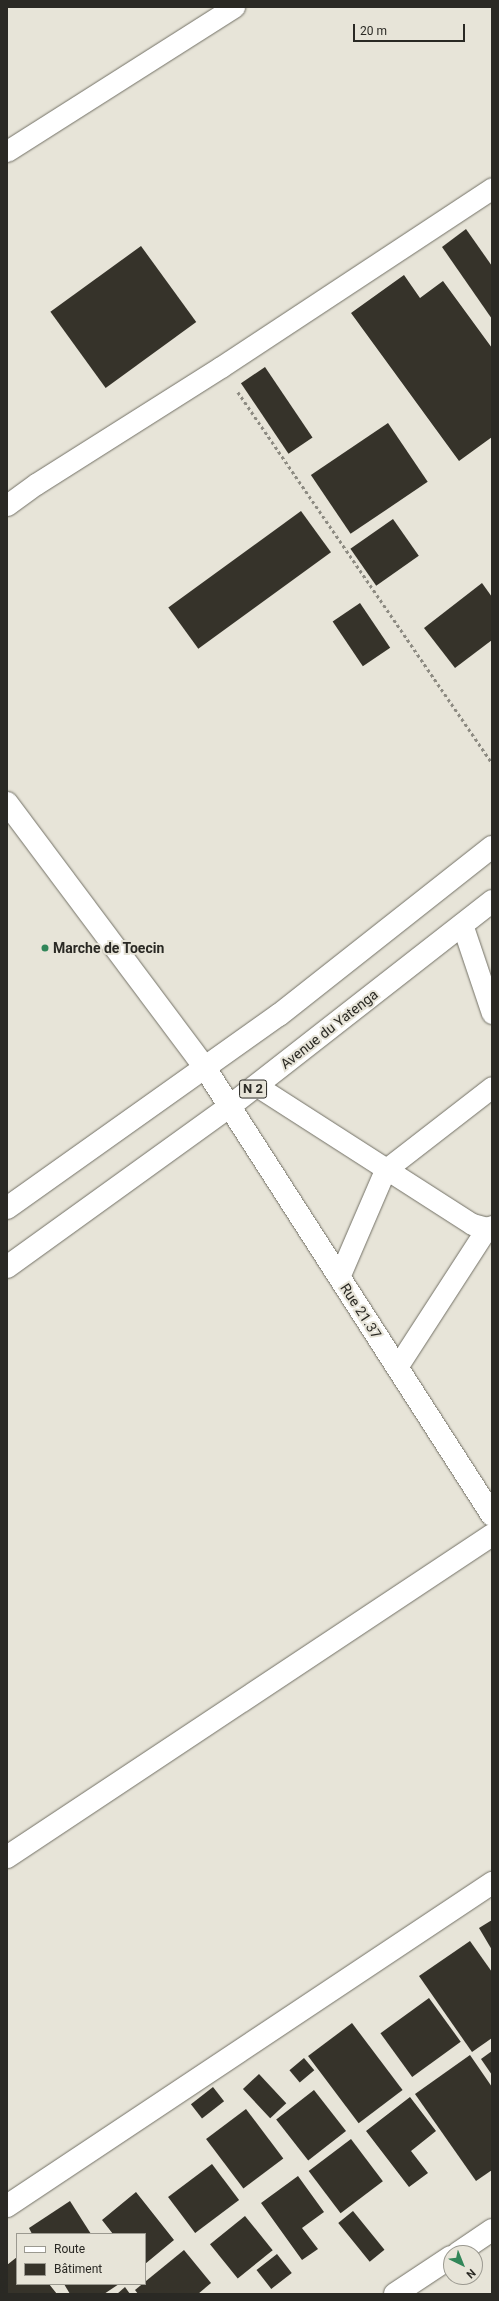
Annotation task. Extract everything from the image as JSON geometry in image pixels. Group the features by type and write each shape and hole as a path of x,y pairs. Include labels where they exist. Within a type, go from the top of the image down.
{"street":[{"name":"Rue 21.37","path":"7,803 205,1068 492,1515"},
{"path":"7,1208 279,1015 492,846"},
{"name":"Avenue du Yatenga","path":"7,1267 257,1086 492,901"},
{"path":"7,1857 492,1535"},
{"path":"7,2206 492,1883"},
{"path":"470,2245 492,2230"},
{"path":"395,2294 443,2262"}],"lane":[{"path":"7,151 234,7"},
{"path":"7,505 36,484 221,367 492,188"},
{"path":"462,924 492,1014"},
{"path":"257,1086 385,1170 472,1224 490,1227 397,1367"},
{"path":"339,1277 385,1170 492,1087"}],"path":[{"path":"221,367 492,763"}],"building":[{"path":"466,229 492,266 492,319 442,247"},
{"path":"141,246 196,322 106,388 50,312"},
{"path":"404,275 420,298 443,281 492,348 492,437 459,461 351,313"},
{"path":"265,367 313,437 288,454 241,383"},
{"path":"388,423 428,482 351,534 311,475"},
{"path":"301,511 331,552 198,649 168,607"},
{"path":"393,519 419,556 376,586 350,549"},
{"path":"482,583 492,597 492,640 455,668 424,628"},
{"path":"360,603 390,648 363,666 333,621"},
{"path":"492,1920 492,1950 479,1928"},
{"path":"470,1941 492,1972 492,2038 472,2052 419,1976"},
{"path":"429,1998 461,2042 412,2077 380,2033"},
{"path":"352,2023 403,2090 359,2123 308,2056"},
{"path":"492,2051 492,2075 481,2059"},
{"path":"470,2055 492,2087 492,2170 476,2181 415,2094"},
{"path":"304,2058 314,2070 300,2082 289,2070"},
{"path":"259,2074 286,2103 270,2118 243,2089"},
{"path":"213,2087 224,2101 202,2118 191,2104"},
{"path":"314,2090 346,2131 308,2161 276,2120"},
{"path":"410,2097 436,2131 411,2151 428,2173 409,2187 366,2131"},
{"path":"246,2109 283,2159 243,2189 206,2139"},
{"path":"351,2139 383,2181 341,2213 309,2171"},
{"path":"212,2164 239,2200 195,2233 168,2197"},
{"path":"298,2176 324,2212 302,2228 318,2249 302,2260 261,2203"},
{"path":"136,2192 174,2240 146,2263 146,2233 112,2233 102,2220"},
{"path":"70,2201 90,2233 32,2233 29,2228"},
{"path":"353,2211 384,2250 370,2262 338,2223"},
{"path":"245,2216 273,2250 238,2279 210,2244"},
{"path":"184,2250 211,2283 198,2294 138,2294 135,2290 141,2285 146,2285 146,2281"},
{"path":"277,2254 292,2273 271,2289 257,2270"},
{"path":"16,2258 16,2285 50,2285 57,2294 7,2294 7,2265"},
{"path":"65,2285 118,2285 104,2294 70,2294"},
{"path":"125,2287 130,2294 117,2294"}],"place":[{"name":"Marche de Toecin","path":"45,948"}]}
